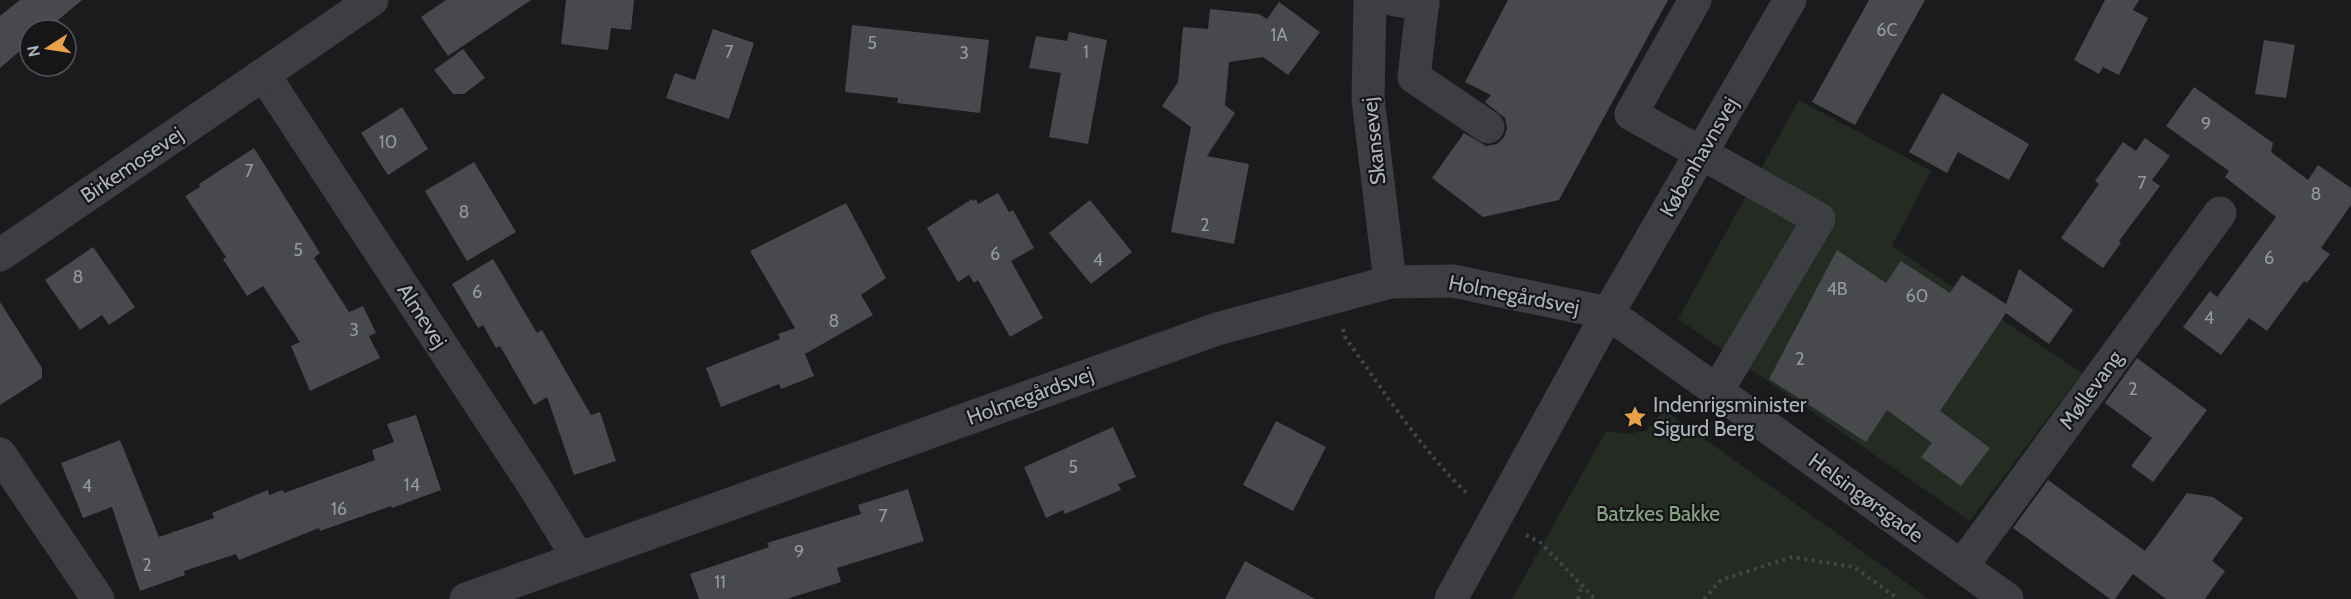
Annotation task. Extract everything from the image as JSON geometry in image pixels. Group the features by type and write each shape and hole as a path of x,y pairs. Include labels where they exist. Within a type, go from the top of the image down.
{"street":[{"name":"Birkemosevej","path":"0,255 372,0"},
{"name":"Skansevej","path":"1370,0 1368,99 1390,282"},
{"path":"1695,0 1631,114 1819,219 1717,391"},
{"name":"Københavnsvej","path":"1608,313 1790,0"},
{"path":"1414,2 1414,77 1488,127"},
{"name":"Almevej","path":"264,75 579,558"},
{"name":"Møllevang","path":"1962,566 2220,213"},
{"name":"Holmegårdsvej","path":"466,599 1217,329 1390,282 1453,281 1608,313"},
{"path":"1451,599 1608,313"},
{"name":"Helsingørsgade","path":"1608,313 2007,599"},
{"path":"0,454 98,599"}],"path":[{"path":"1332,298 1346,337 1449,476 1495,519 1541,543 1595,599"},
{"path":"1704,599 1721,580 1792,557 1854,567 1898,599"},
{"path":"1578,599 1582,584"}],"green space":[{"path":"1799,100 1931,171 1892,246 2082,373 1970,521 1678,319"},
{"name":"Batzkes Bakke","path":"1664,410 1929,599 1512,599 1606,431 1629,434 1647,430"}],"building":[{"path":"20,0 82,0 60,18 18,18 18,52 0,68 0,16"},
{"path":"446,0 531,0 448,56 421,17"},
{"path":"566,0 634,0 631,30 611,28 608,50 561,44"},
{"path":"1508,0 1668,0 1559,200 1483,217 1432,178 1464,133 1486,146 1497,144 1504,137 1507,128 1505,118 1485,102 1491,95 1465,82"},
{"path":"1869,0 1925,0 1855,125 1812,102"},
{"path":"2105,0 2139,0 2133,10 2148,18 2119,75 2103,67 2099,74 2074,60"},
{"path":"1279,2 1320,32 1288,75 1263,57 1229,62 1225,105 1235,113 1207,156 1249,164 1234,244 1171,232 1191,127 1162,106 1178,82 1183,27 1208,29 1210,9 1259,14 1267,19"},
{"path":"852,25 989,40 980,113 897,103 898,98 845,92"},
{"path":"713,29 754,43 729,119 666,98 675,73 695,80"},
{"path":"1069,32 1107,40 1088,144 1049,137 1061,73 1029,68 1036,36 1067,41"},
{"path":"2264,40 2295,45 2286,98 2255,94"},
{"path":"463,49 485,78 464,94 453,94 434,70"},
{"path":"2194,87 2273,143 2271,152 2308,180 2318,165 2351,188 2351,205 2321,248 2330,254 2307,283 2304,281 2267,331 2249,318 2221,355 2183,327 2210,291 2217,297 2276,217 2225,177 2229,171 2166,126"},
{"path":"1942,93 2029,144 2009,180 1958,152 1947,173 1909,152"},
{"path":"402,107 428,149 388,175 361,133"},
{"path":"2145,138 2170,156 2152,180 2160,186 2119,241 2121,243 2103,268 2061,238 2099,184 2095,181 2123,142 2136,151"},
{"path":"254,148 320,253 314,258 349,312 363,306 376,333 369,336 380,358 310,391 291,346 300,342 263,286 247,296 223,259 226,257 185,196 200,187 199,184"},
{"path":"474,162 516,232 467,261 425,191"},
{"path":"998,193 1009,212 1013,210 1034,248 1011,261 1043,318 1010,337 978,280 974,283 969,275 958,282 927,228 972,199 973,201 976,199 978,204"},
{"path":"1090,200 1132,252 1091,284 1049,233"},
{"path":"846,203 886,278 861,295 873,315 805,354 814,376 781,389 779,384 721,407 706,368 780,339 778,334 795,328 750,251"},
{"path":"93,247 135,307 109,325 102,315 80,330 45,280"},
{"path":"1837,250 1886,283 1901,261 1950,293 1962,275 2006,304 2019,269 2073,310 2049,344 2006,313 1940,411 1990,448 1961,486 1921,457 1932,443 1887,410 1866,442 1769,379"},
{"path":"493,259 537,333 542,330 591,415 600,412 616,461 574,475 547,397 534,405 500,346 496,348 483,325 478,328 452,284"},
{"path":"0,302 42,368 42,378 0,405"},
{"path":"2137,358 2207,410 2153,482 2131,466 2152,438 2105,403"},
{"path":"416,415 441,490 320,531 319,528 239,560 236,554 184,571 185,575 140,591 112,507 83,518 61,463 120,440 159,537 214,518 212,513 268,490 269,495 283,490 284,493 375,460 372,450 394,442 387,424"},
{"path":"1276,421 1326,447 1293,511 1243,485"},
{"path":"1113,427 1136,477 1118,484 1121,490 1065,514 1063,510 1046,518 1024,467"},
{"path":"2048,480 2145,551 2187,493 2213,497 2243,518 2212,561 2225,571 2205,599 2166,599 2133,574 2115,599 2110,599 2013,528"},
{"path":"908,489 924,541 837,568 841,582 787,599 699,599 690,574 769,547 767,543 861,514 858,505"},
{"path":"1245,561 1315,599 1225,599"}],"place":[{"name":"Indenrigsminister Sigurd Berg","path":"1635,417"}]}
